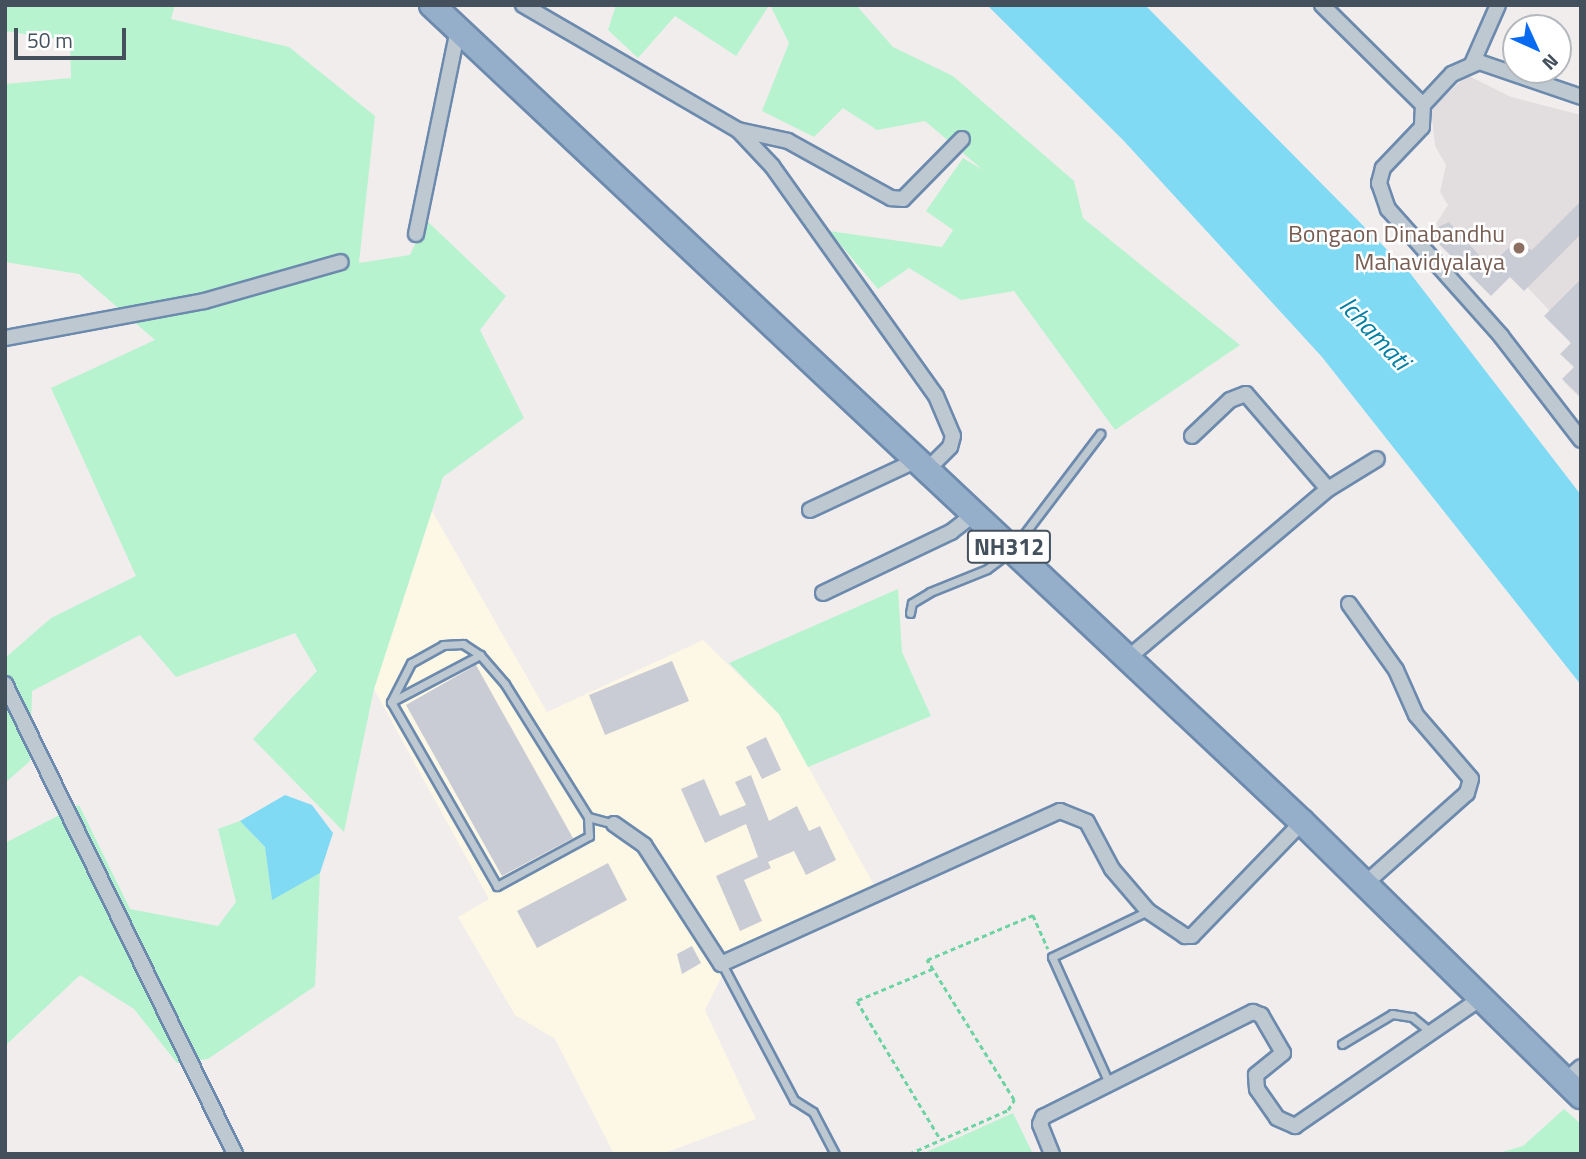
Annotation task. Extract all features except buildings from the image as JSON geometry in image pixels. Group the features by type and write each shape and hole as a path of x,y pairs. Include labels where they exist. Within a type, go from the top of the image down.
{"highway":[{"name":"NH312","path":"432,5 1129,658 1366,883 1481,998 1575,1081"}],"street":[{"path":"523,5 738,130 772,166 936,396 953,436 950,447 921,466 810,510"},
{"path":"1322,5 1423,105"},
{"path":"1472,64 1498,5"},
{"path":"415,234 458,29"},
{"path":"1581,97 1493,64 1472,64 1452,74 1423,105 1422,127 1383,168 1379,183 1388,209 1501,336 1581,440"},
{"path":"738,130 788,141 891,198 903,200 962,139"},
{"path":"5,338 204,301 341,262"},
{"path":"1192,436 1230,400 1246,394 1328,489"},
{"path":"1129,658 1328,489 1377,458"},
{"path":"823,593 951,532 974,514"},
{"path":"1349,604 1396,670 1416,715 1471,779 1467,793 1366,883"},
{"path":"5,684 235,1154"},
{"path":"614,824 644,845 721,964 1060,811 1087,822 1112,869 1148,911 1185,936 1192,936 1302,822"},
{"path":"1052,1154 1040,1119 1258,1012 1283,1053 1256,1075 1257,1089 1277,1118 1295,1126 1433,1034 1481,998"}],"lane":[{"path":"910,613 921,597 987,569 1012,550 1100,434"},
{"path":"463,644 480,655 505,684 588,817 589,836 497,886 391,702 411,663 443,645 463,644"},
{"path":"391,702 480,655"},
{"path":"588,817 614,824"},
{"path":"1109,1083 1052,957 1148,911"},
{"path":"721,964 794,1100 813,1112 835,1154"},
{"path":"1342,1044 1392,1014 1412,1017 1433,1034"}],"path":[{"path":"909,1154 1008,1110 1014,1100 927,960 1033,915 1052,957"},
{"path":"933,969 857,1001 941,1140"}],"shaded area":[{"name":"Bongaon Dinabandhu Mahavidyalaya","path":"1467,75 1511,97 1581,115 1581,399 1564,382 1578,367 1564,326 1513,272 1495,289 1436,224 1448,205 1440,192 1446,165 1435,146 1431,109"},
{"path":"432,511 547,712 703,640 779,714 883,901 723,974 705,1010 756,1119 662,1154 614,1154 555,1039 515,1015 458,917 489,899 374,689"}],"green space":[{"path":"5,5 175,5 171,19 289,47 375,116 359,263 410,255 426,220 506,296 480,330 524,418 443,477 374,689 344,832 253,739 317,671 295,633 176,677 140,635 32,691 30,761 5,783 5,658 51,618 136,576 51,388 155,340 79,274 5,262 5,84 71,78 70,41 5,31"},
{"path":"616,5 768,7 736,56 675,16 638,58 608,30"},
{"path":"770,5 856,5 893,47 953,76 1074,181 1083,218 1240,345 1115,430 1014,291 961,300 909,268 878,289 829,231 942,247 953,230 926,211 963,158 983,170 925,121 877,130 843,108 814,137 762,111 789,43"},
{"path":"898,589 902,652 931,716 808,767 779,714 729,663"},
{"path":"79,805 130,909 218,926 236,902 218,829 240,821 265,847 272,899 320,873 315,986 208,1059 177,1063 134,1009 80,975 5,1046 5,843"},
{"path":"1564,1109 1581,1124 1581,1154 1495,1154 1523,1146"},
{"path":"1013,1113 1033,1154 922,1154"}],"water":[{"name":"Ichamati","path":"987,5 1145,5 1410,273 1581,495 1581,685 1322,357 1123,140"},
{"path":"285,795 312,805 333,833 320,873 272,900 265,847 240,821"}],"place":[{"name":"Bongaon Dinabandhu Mahavidyalaya","path":"1519,248"}]}
